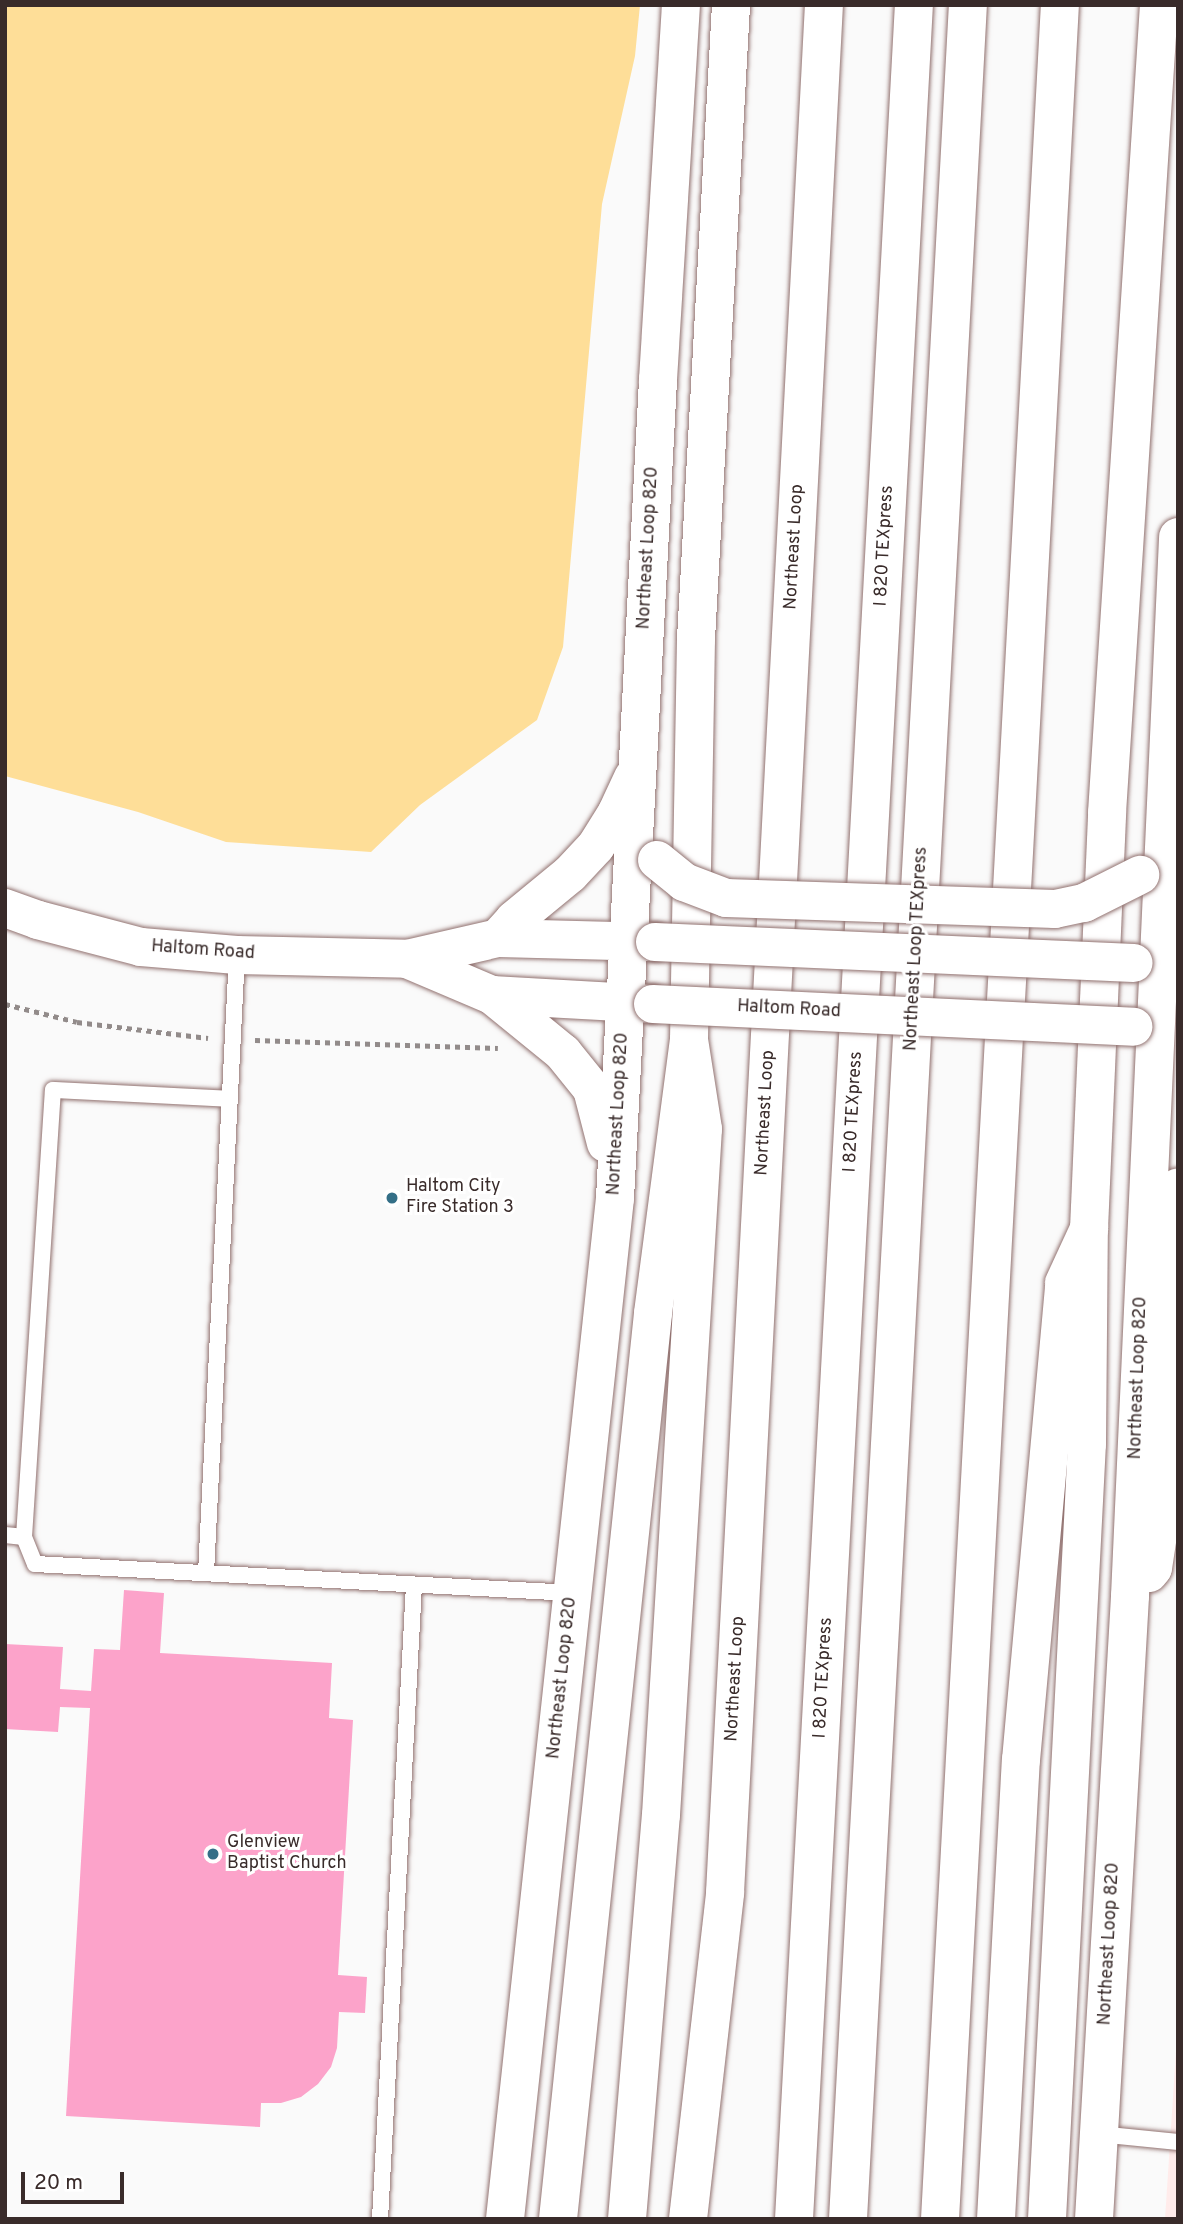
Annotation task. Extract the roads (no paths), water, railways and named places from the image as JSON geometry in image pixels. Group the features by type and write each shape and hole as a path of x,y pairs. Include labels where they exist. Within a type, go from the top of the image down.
{"main road":[{"name":"Northeast Loop 820","path":"505,2219 615,1198 639,1003 642,941 636,818 638,767 681,5"},
{"path":"558,2219 653,1313 689,1040 696,639 731,5"},
{"name":"Northeast Loop","path":"688,2219 725,1893 824,5"},
{"name":"I 820 TEXpress","path":"794,2219 914,5"},
{"name":"Northeast Loop TEXpress","path":"848,2219 968,5"},
{"path":"940,2219 1060,5"},
{"path":"1047,2219 1087,1444 1089,1229 1107,813 1159,5"},
{"name":"Northeast Loop 820","path":"1094,2219 1129,1596 1157,965 1172,828 1178,537"},
{"path":"498,938 513,920 570,874 596,846 617,812 638,767"},
{"path":"636,818 657,860 684,882 726,898 1041,909 1084,903 1140,875 1172,828"},
{"name":"Haltom Road","path":"5,908 38,920 141,947 236,955 407,959 498,938 642,941 1157,965"},
{"name":"Haltom Road","path":"407,959 492,995 1155,1028"},
{"path":"492,995 563,1053 592,1089 603,1122 615,1198"},
{"path":"626,2219 661,1815 703,1129 689,1040"},
{"path":"1129,1596 1153,1568 1161,1515 1178,1188"},
{"path":"996,2219 1021,1760 1064,1283 1089,1229"}],"lane":[{"path":"206,1573 236,955"},
{"path":"230,1099 53,1090 24,1536 35,1564 572,1593"},
{"path":"5,1535 24,1536"},
{"path":"380,2219 414,1585"},
{"path":"1099,2134 1178,2142"}],"place":[{"name":"Haltom City Fire Station 3","path":"392,1198"},
{"name":"Glenview Baptist Church","path":"213,1854"}]}
